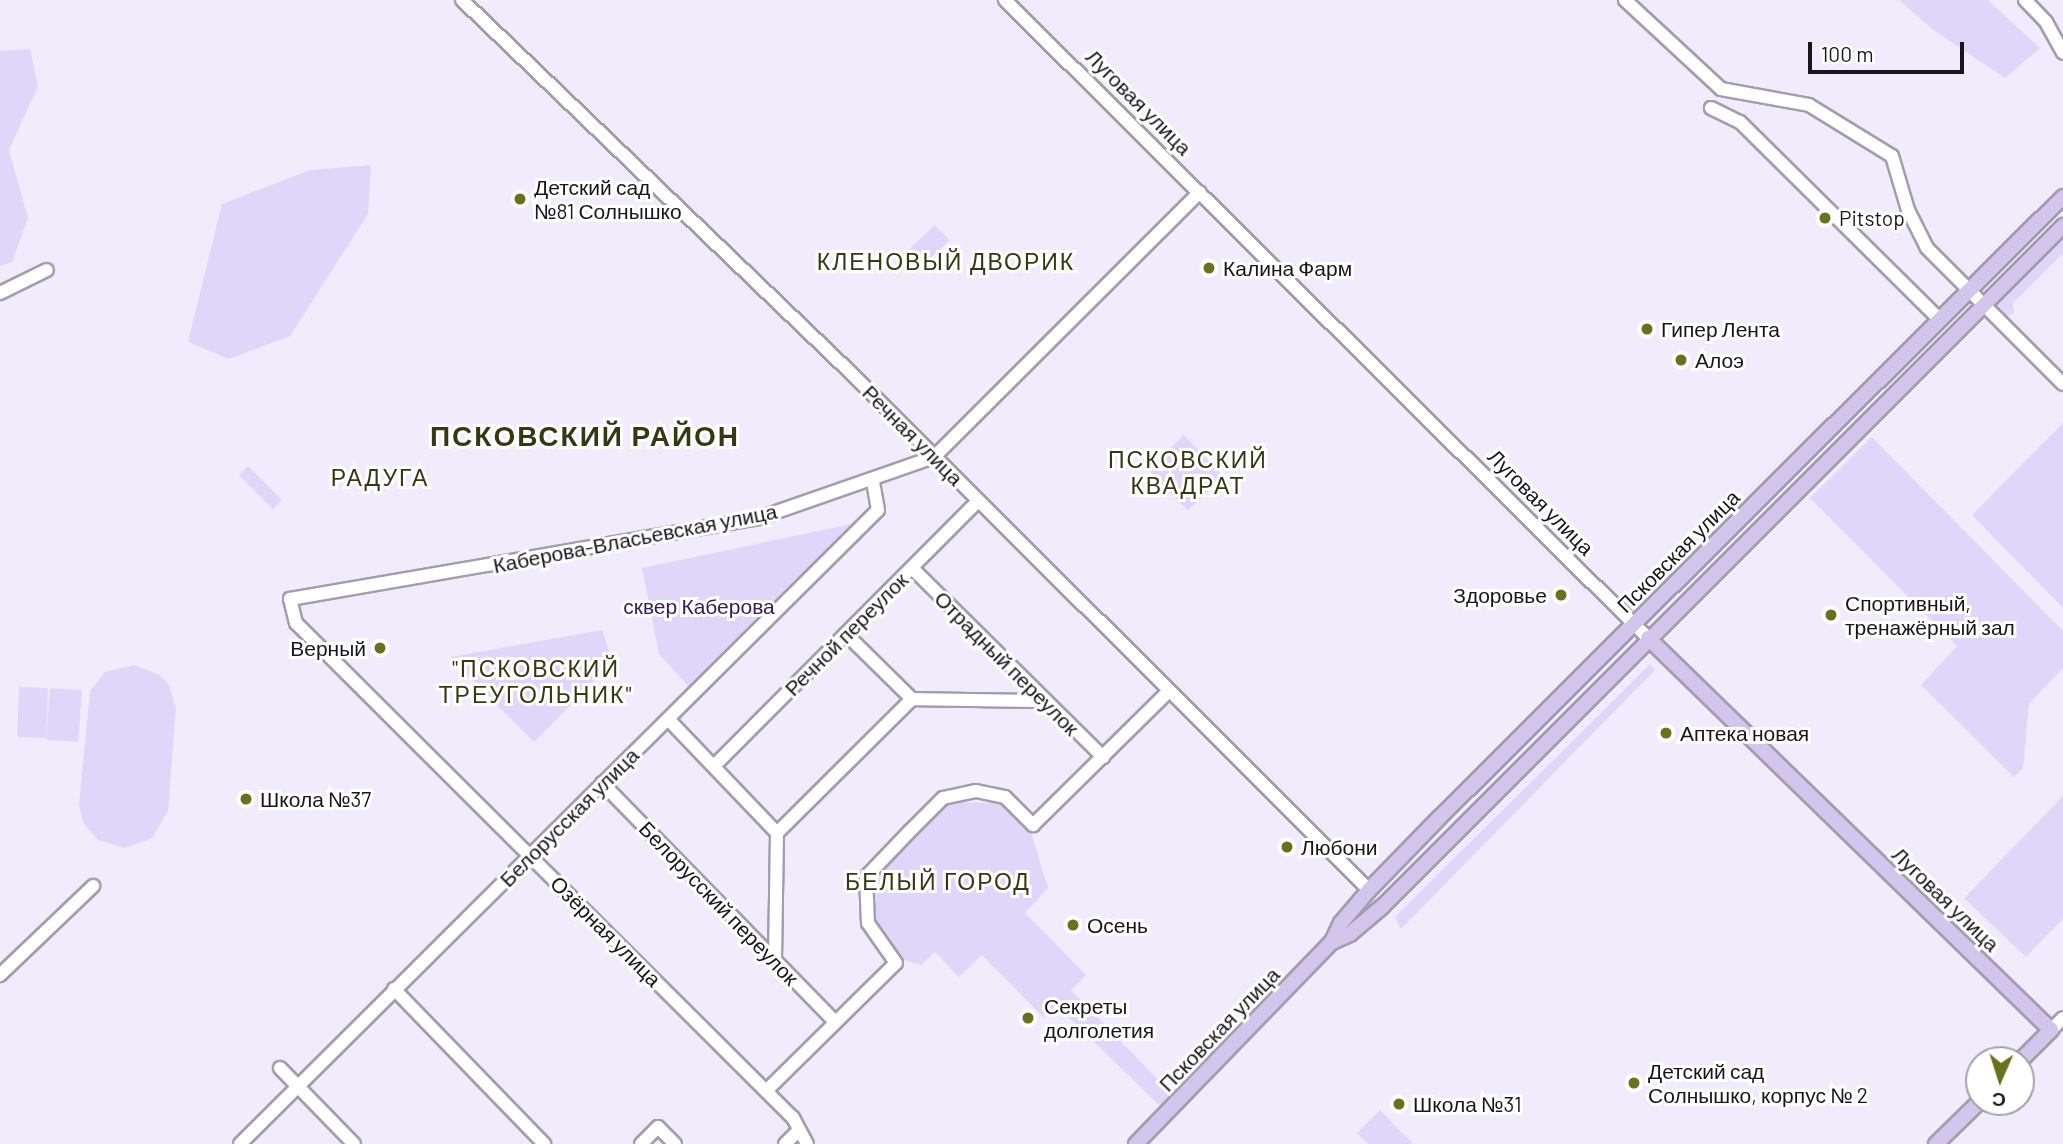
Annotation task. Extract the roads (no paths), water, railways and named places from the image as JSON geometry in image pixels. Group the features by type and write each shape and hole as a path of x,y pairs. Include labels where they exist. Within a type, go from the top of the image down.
{"main road":[{"name":"Псковская улица","path":"1136,1144 1332,942 1341,923 1369,890 1440,817 2063,197"},
{"name":"Псковская улица","path":"1332,942 1350,934 1383,906 1648,638 2063,226"},
{"name":"Луговая улица","path":"1648,638 2051,1030"},
{"path":"1440,817 1455,820 1454,833"},
{"path":"2035,1046 2051,1030"},
{"path":"1936,1144 1965,1116"}],"street":[{"name":"Речная улица","path":"462,0 934,457 1369,890"},
{"name":"Луговая улица","path":"1005,0 1648,638"},
{"path":"1625,0 1721,89 1809,105 1892,156 1908,210 1927,248 1968,292 2063,384"},
{"path":"2025,0 2046,22 2063,53"},
{"path":"1711,108 1740,122 1940,320"},
{"name":"Каберова-Власьевская улица","path":"290,599 759,518 873,481 934,457 1200,192"},
{"path":"0,293 47,270"},
{"name":"Белорусская улица","path":"240,1144 878,510 873,481"},
{"name":"Речной переулок","path":"714,766 978,501"},
{"name":"Отрадный переулок","path":"912,568 1103,757"},
{"name":"Озёрная улица","path":"290,599 296,623 793,1118 807,1144"},
{"path":"846,634 912,699 1046,701"},
{"path":"766,1091 896,962 868,923 866,877 918,822 943,798 976,791 1005,797 1033,825 1168,692"},
{"path":"777,833 912,699"},
{"path":"668,719 777,833 775,960"},
{"name":"Белорусский переулок","path":"603,783 835,1022"},
{"path":"0,975 93,886"},
{"path":"394,989 544,1144"},
{"path":"2051,1030 2063,1018"},
{"path":"280,1068 354,1144"},
{"path":"641,1144 657,1127 674,1144"},
{"path":"785,1144 798,1131"}],"place":[{"name":"Детский сад №81 Солнышко","path":"520,199"},
{"name":"Pitstop","path":"1825,218"},
{"name":"Калина Фарм","path":"1209,268"},
{"name":"Гипер Лента","path":"1647,329"},
{"name":"Алоэ","path":"1681,360"},
{"name":"Здоровье","path":"1561,595"},
{"name":"Спортивный, тренажёрный зал","path":"1831,615"},
{"name":"Верный","path":"380,648"},
{"name":"Аптека новая","path":"1666,733"},
{"name":"Школа №37","path":"246,799"},
{"name":"Любони","path":"1287,847"},
{"name":"Осень","path":"1073,925"},
{"name":"Секреты долголетия","path":"1028,1018"},
{"name":"Детский сад Солнышко, корпус № 2","path":"1634,1083"},
{"name":"Школа №31","path":"1399,1104"}],"district":[{"name":"КЛЕНОВЫЙ ДВОРИК","path":"946,261"},
{"name":"ПСКОВСКИЙ РАЙОН","path":"585,435"},
{"name":"ПСКОВСКИЙ КВАДРАТ","path":"1188,472"},
{"name":"РАДУГА","path":"380,477"},
{"name":"\"ПСКОВСКИЙ ТРЕУГОЛЬНИК\"","path":"536,681"},
{"name":"БЕЛЫЙ ГОРОД","path":"938,881"}],"park label":[{"name":"сквер Каберова","path":"699,606"}]}
